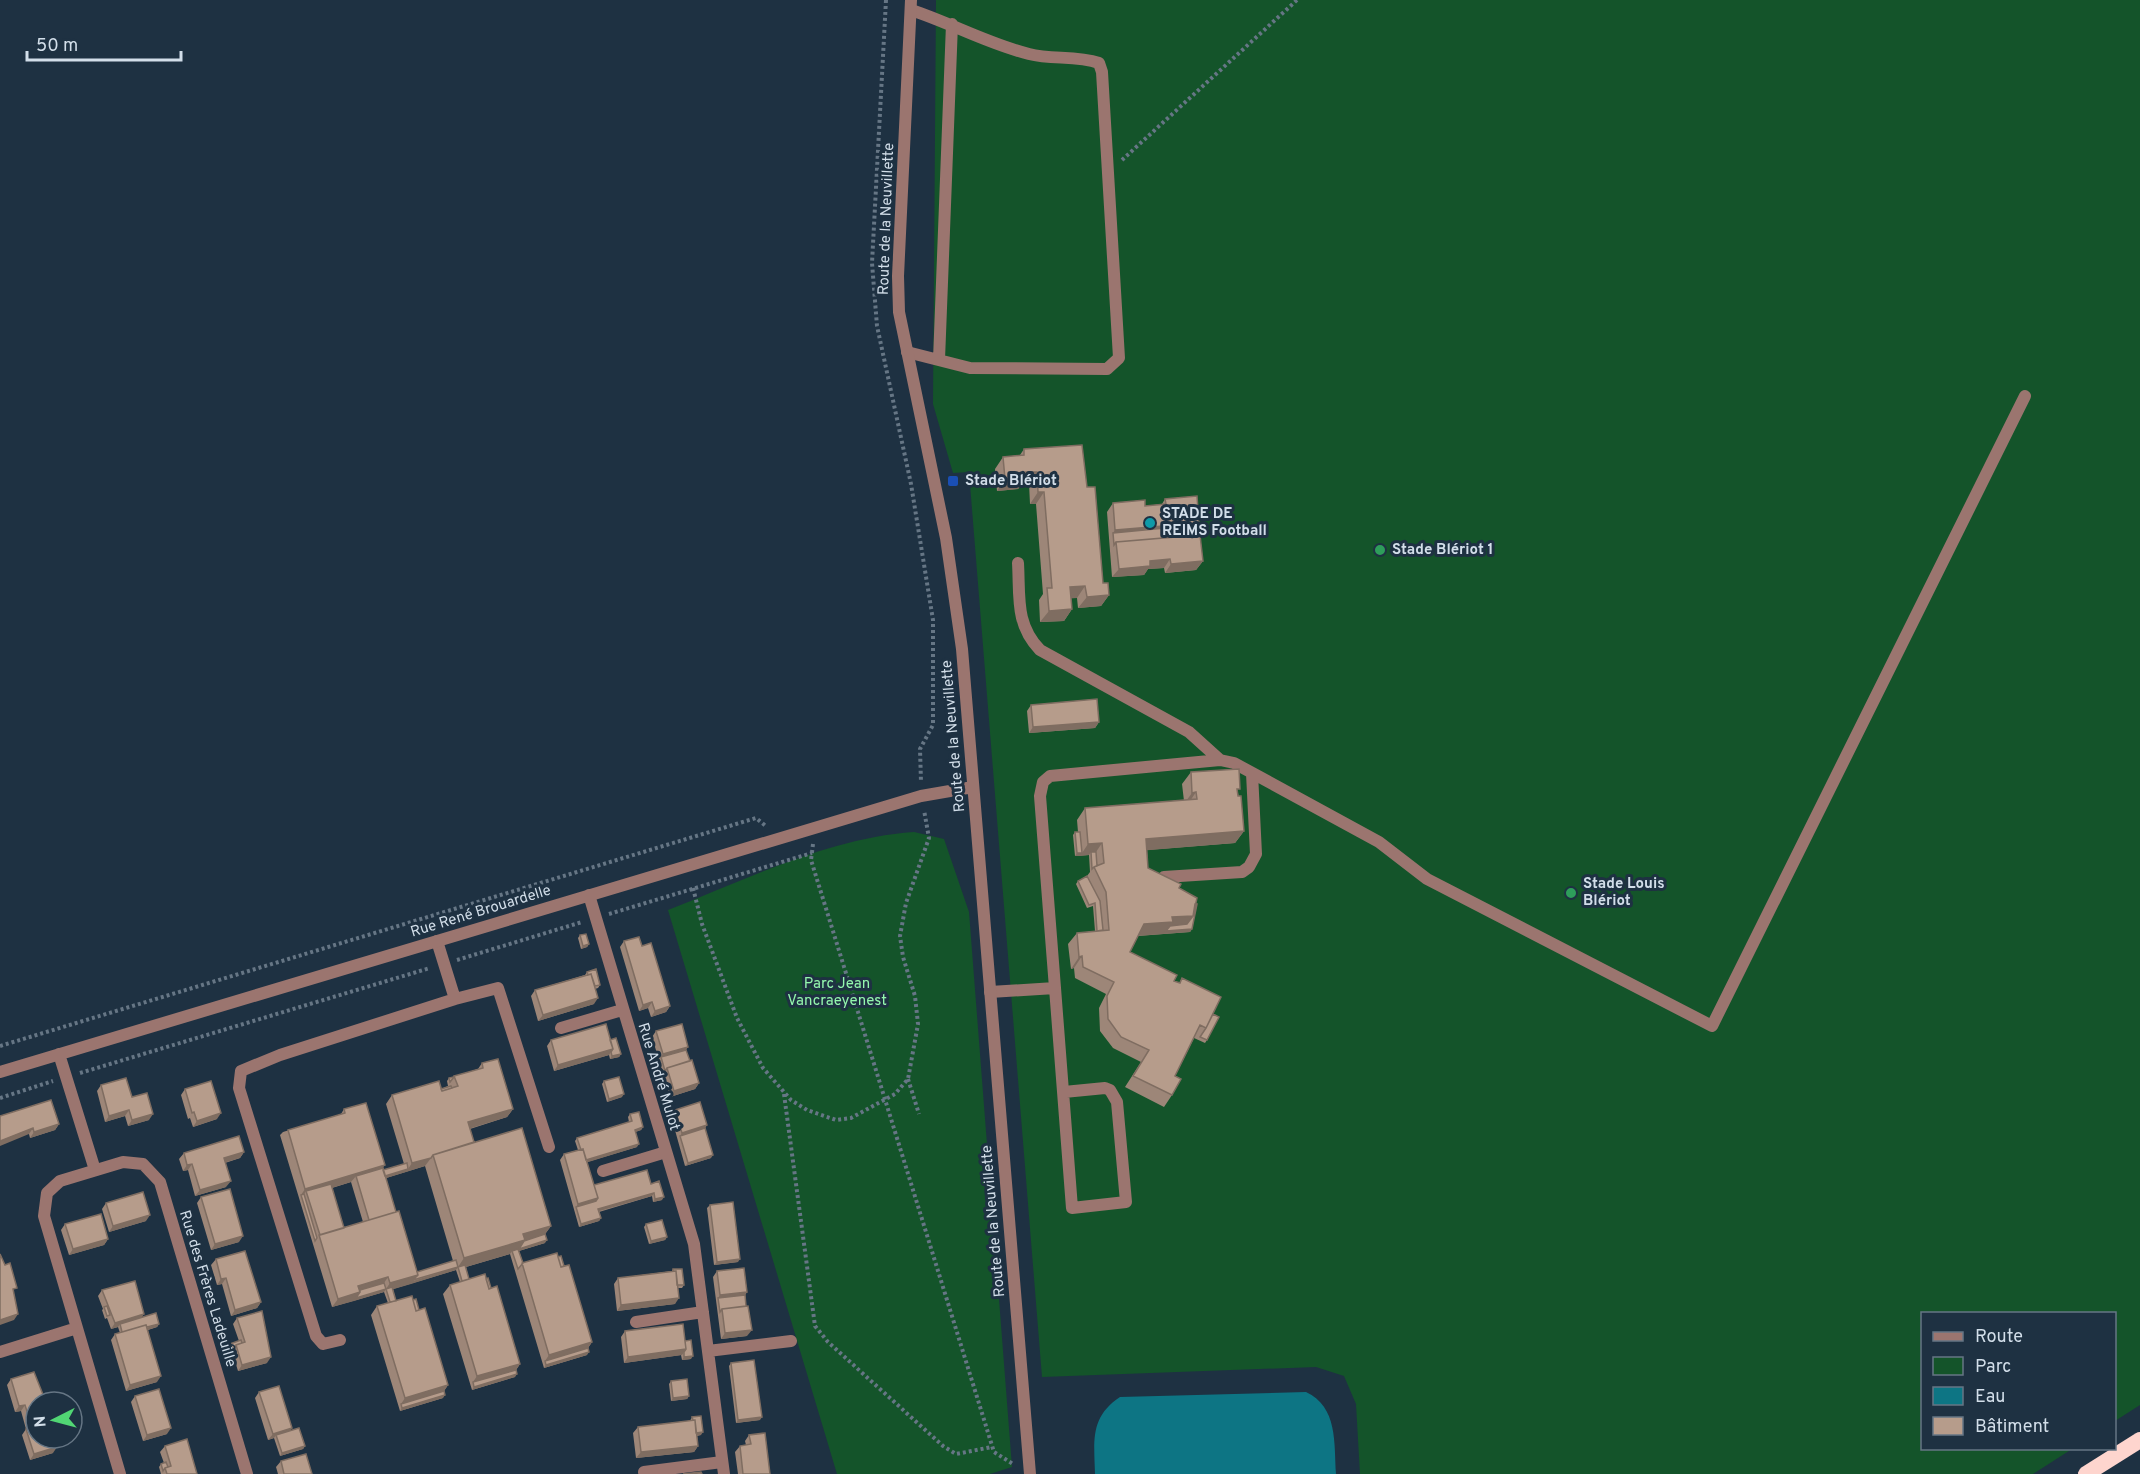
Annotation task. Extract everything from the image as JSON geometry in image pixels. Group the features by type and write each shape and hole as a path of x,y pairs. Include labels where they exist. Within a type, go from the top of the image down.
{"highway":[{"path":"2086,1474 2140,1440"}],"street":[{"path":"907,352 970,368 1098,370 1114,365 1119,358 1102,72 1099,63 1088,59 1032,55 997,45 911,5"},
{"name":"Route de la Neuvillette","path":"911,5 898,276 899,312 946,538 962,649 1025,1471"},
{"path":"939,360 952,24"},
{"path":"1064,1092 1105,1088 1110,1090 1117,1102 1126,1202 1072,1208 1040,796 1043,782 1050,776 1220,760 1234,763 1379,842 1427,879 1712,1026 2025,396"},
{"path":"1018,562 1021,617 1027,637 1040,650 1189,732 1220,760"},
{"path":"1164,877 1242,872 1249,867 1256,854 1252,772"},
{"name":"Rue René Brouardelle","path":"0,1072 921,796 973,787"},
{"name":"Rue André Mulot","path":"589,896 694,1244 723,1468 644,1472"},
{"path":"437,941 455,999"},
{"path":"340,1340 323,1344 316,1336 239,1088 241,1071 280,1055 455,999 498,988 549,1147"},
{"path":"990,992 1055,988"},
{"name":"Rue André Mulot","path":"561,1028 622,1010"},
{"path":"59,1054 95,1170"},
{"name":"Rue André Mulot","path":"603,1171 666,1152"},
{"name":"Rue des Frères Ladeuille","path":"120,1474 44,1216 44,1204 47,1193 60,1181 123,1162 143,1164 160,1182 247,1474"},
{"path":"636,1322 703,1312"},
{"path":"0,1352 77,1328"},
{"path":"708,1352 791,1341"}],"path":[{"path":"1108,173 1297,0"},
{"path":"918,1114 908,1079 918,1024 915,996 903,957 900,936 906,903 929,838 921,796"},
{"path":"0,1046 756,818 783,838"},
{"path":"816,828 811,860 992,1447 994,1452 1025,1471"},
{"path":"0,1098 812,853"},
{"path":"693,888 702,924 737,1018 762,1068 784,1093 807,1110 836,1120 851,1118 885,1100 895,1094 908,1079"},
{"path":"784,1093 815,1326 828,1342 943,1446 956,1454 967,1454 992,1447"}],"green space":[{"name":"Stade Louis Blériot","path":"936,0 2140,0 2140,1405 2116,1420 2116,1312 1921,1312 1921,1450 2070,1450 2033,1474 1360,1474 1356,1404 1344,1376 1316,1367 1042,1377 969,472 953,473 933,404"},
{"name":"Parc Jean Vancraeyenest","path":"914,832 944,839 969,912 1012,1467 990,1474 837,1474 668,910 819,851 851,842"}],"water":[{"path":"1306,1392 1324,1407 1329,1416 1334,1438 1336,1474 1095,1474 1096,1430 1103,1413 1120,1397"}],"building":[{"path":"1082,445 1087,487 1095,487 1103,583 1108,583 1109,595 1087,597 1085,586 1070,587 1072,609 1049,611 1047,588 1052,588 1044,492 1038,492 1037,472 1026,472 1027,477 1005,479 1003,457 1024,455 1024,449"},
{"name":"STADE DE REIMS Football","path":"1197,496 1199,523 1115,530 1113,503 1145,500 1145,506 1166,504 1165,499"},
{"path":"1197,525 1198,535 1116,542 1114,545 1113,533"},
{"path":"1200,535 1203,561 1171,564 1170,559 1150,561 1150,566 1119,569 1116,542"},
{"path":"1097,699 1099,722 1033,727 1031,705"},
{"path":"1239,769 1240,789 1237,789 1238,796 1241,796 1244,831 1146,839 1148,868 1181,884 1179,888 1197,898 1193,916 1172,917 1173,922 1144,924 1130,952 1177,975 1174,981 1180,983 1182,978 1221,997 1206,1028 1200,1025 1175,1076 1181,1079 1172,1095 1133,1076 1149,1050 1121,1037 1108,1019 1107,996 1114,982 1083,967 1082,956 1079,957 1077,933 1109,930 1106,892 1094,867 1104,863 1102,843 1088,844 1085,808 1197,799 1196,792 1192,793 1191,772"},
{"path":"1075,832 1080,832 1082,853 1077,853"},
{"path":"1091,852 1096,852 1097,866 1092,869"},
{"path":"1087,876 1100,901 1103,930 1097,931 1095,903 1089,905 1078,881"},
{"path":"1195,904 1197,904 1192,929 1166,931 1170,926 1187,924 1193,916"},
{"path":"586,934 589,944 583,946 580,935"},
{"path":"639,937 642,946 651,943 670,1006 655,1011 652,1002 643,1005 624,941"},
{"path":"596,969 600,985 595,986 591,974 588,975 587,972"},
{"path":"591,974 598,998 543,1015 535,990"},
{"path":"1213,1014 1219,1017 1207,1040 1200,1037"},
{"path":"606,1024 613,1049 558,1065 551,1040"},
{"path":"682,1024 688,1047 663,1054 656,1031"},
{"path":"616,1038 621,1054 612,1056 613,1049 610,1040"},
{"path":"686,1050 690,1061 667,1068 665,1071 661,1057"},
{"path":"498,1059 513,1109 468,1122 474,1142 412,1163 392,1095 439,1081 442,1091 458,1086 454,1076 483,1068 482,1063"},
{"path":"692,1060 699,1083 674,1091 667,1068"},
{"path":"619,1077 624,1094 609,1099 604,1081"},
{"path":"126,1078 132,1097 147,1093 153,1114 132,1120 129,1110 109,1116 101,1085"},
{"path":"211,1081 221,1113 197,1121 194,1112 192,1113 185,1089"},
{"path":"451,1086 452,1088 442,1091 441,1089"},
{"path":"51,1100 59,1124 34,1132 33,1128 0,1141 0,1116"},
{"path":"700,1102 707,1125 682,1133 675,1110"},
{"path":"366,1103 385,1165 305,1189 288,1130 345,1113 344,1109"},
{"path":"639,1112 643,1127 635,1130 639,1144 586,1160 577,1138 632,1121 630,1114"},
{"path":"522,1128 551,1226 523,1234 525,1240 464,1258 433,1155"},
{"path":"705,1128 713,1155 688,1163 680,1136"},
{"path":"239,1136 244,1152 224,1158 231,1181 200,1190 192,1164 187,1165 184,1153"},
{"path":"583,1149 598,1198 578,1204 564,1154"},
{"path":"407,1163 408,1169 385,1176 383,1170"},
{"path":"383,1168 396,1212 369,1220 356,1176"},
{"path":"647,1170 651,1184 659,1181 664,1197 655,1199 654,1193 598,1209 601,1218 581,1224 576,1207 596,1201 598,1198 594,1185"},
{"path":"331,1184 344,1228 320,1235 306,1191"},
{"path":"230,1189 243,1236 215,1244 201,1197"},
{"path":"143,1192 150,1215 113,1226 106,1203"},
{"path":"304,1194 317,1238 315,1241 301,1195"},
{"path":"733,1202 740,1259 717,1262 710,1205"},
{"path":"399,1211 418,1275 390,1283 388,1277 358,1286 360,1292 338,1299 319,1235"},
{"path":"101,1214 108,1239 73,1249 65,1224"},
{"path":"662,1220 667,1237 651,1241 646,1224"},
{"path":"545,1234 547,1240 519,1249 524,1241"},
{"path":"518,1249 523,1263 518,1269 512,1251"},
{"path":"245,1251 261,1302 235,1310 226,1278 221,1279 216,1259"},
{"path":"557,1253 561,1267 569,1265 592,1342 549,1355 522,1263"},
{"path":"0,1254 5,1265 10,1263 17,1288 13,1289 18,1314 0,1320"},
{"path":"561,1256 564,1266 561,1267 558,1257"},
{"path":"456,1260 458,1267 413,1280 418,1275 417,1272"},
{"path":"465,1265 469,1279 462,1281 458,1267"},
{"path":"744,1268 747,1292 720,1295 717,1271"},
{"path":"673,1269 682,1269 684,1285 677,1285 676,1271"},
{"path":"676,1271 679,1298 621,1305 618,1278"},
{"path":"485,1274 489,1289 497,1286 520,1364 477,1376 450,1285"},
{"path":"488,1278 491,1288 489,1289 486,1279"},
{"path":"135,1281 144,1314 115,1323 102,1290"},
{"path":"384,1283 386,1289 356,1298 360,1290"},
{"path":"392,1287 396,1301 390,1302 386,1289"},
{"path":"745,1295 746,1306 722,1309 720,1312 718,1298"},
{"path":"412,1296 416,1311 425,1308 448,1385 405,1398 377,1306"},
{"path":"416,1299 419,1310 416,1311 413,1300"},
{"path":"107,1306 110,1315 107,1316 104,1307"},
{"path":"748,1306 752,1330 725,1333 722,1309"},
{"path":"262,1311 271,1357 242,1365 236,1345 245,1342 237,1318"},
{"path":"156,1313 159,1324 122,1332 120,1324"},
{"path":"683,1324 686,1349 628,1357 625,1331"},
{"path":"146,1325 161,1376 130,1385 115,1334"},
{"path":"241,1340 242,1343 228,1350 227,1345"},
{"path":"691,1340 693,1356 684,1357 685,1341"},
{"path":"588,1348 589,1352 546,1365 545,1361"},
{"path":"754,1360 762,1417 738,1420 731,1363"},
{"path":"516,1370 517,1374 474,1387 473,1382"},
{"path":"34,1372 41,1390 24,1390 24,1405 19,1406 11,1379"},
{"path":"687,1379 689,1396 673,1398 671,1381"},
{"path":"279,1386 292,1428 273,1434 259,1392"},
{"path":"159,1389 171,1428 147,1435 135,1396"},
{"path":"444,1391 445,1395 402,1408 401,1404"},
{"path":"701,1416 703,1432 696,1433 695,1420 692,1417"},
{"path":"695,1420 698,1446 641,1452 638,1427"},
{"path":"299,1428 305,1446 282,1453 276,1435"},
{"path":"765,1433 770,1474 743,1474 740,1446 751,1444 749,1435"},
{"path":"187,1439 197,1474 167,1474 165,1468 171,1466 165,1446"},
{"path":"33,1450 47,1450 34,1454"},
{"path":"306,1454 312,1474 284,1474 281,1461"},
{"path":"166,1462 168,1467 163,1471 161,1464"}],"place":[{"name":"Stade Blériot","path":"953,481"},
{"name":"STADE DE REIMS Football","path":"1150,523"},
{"name":"Stade Blériot 1","path":"1380,550"},
{"name":"Stade Louis Blériot","path":"1571,893"}]}
